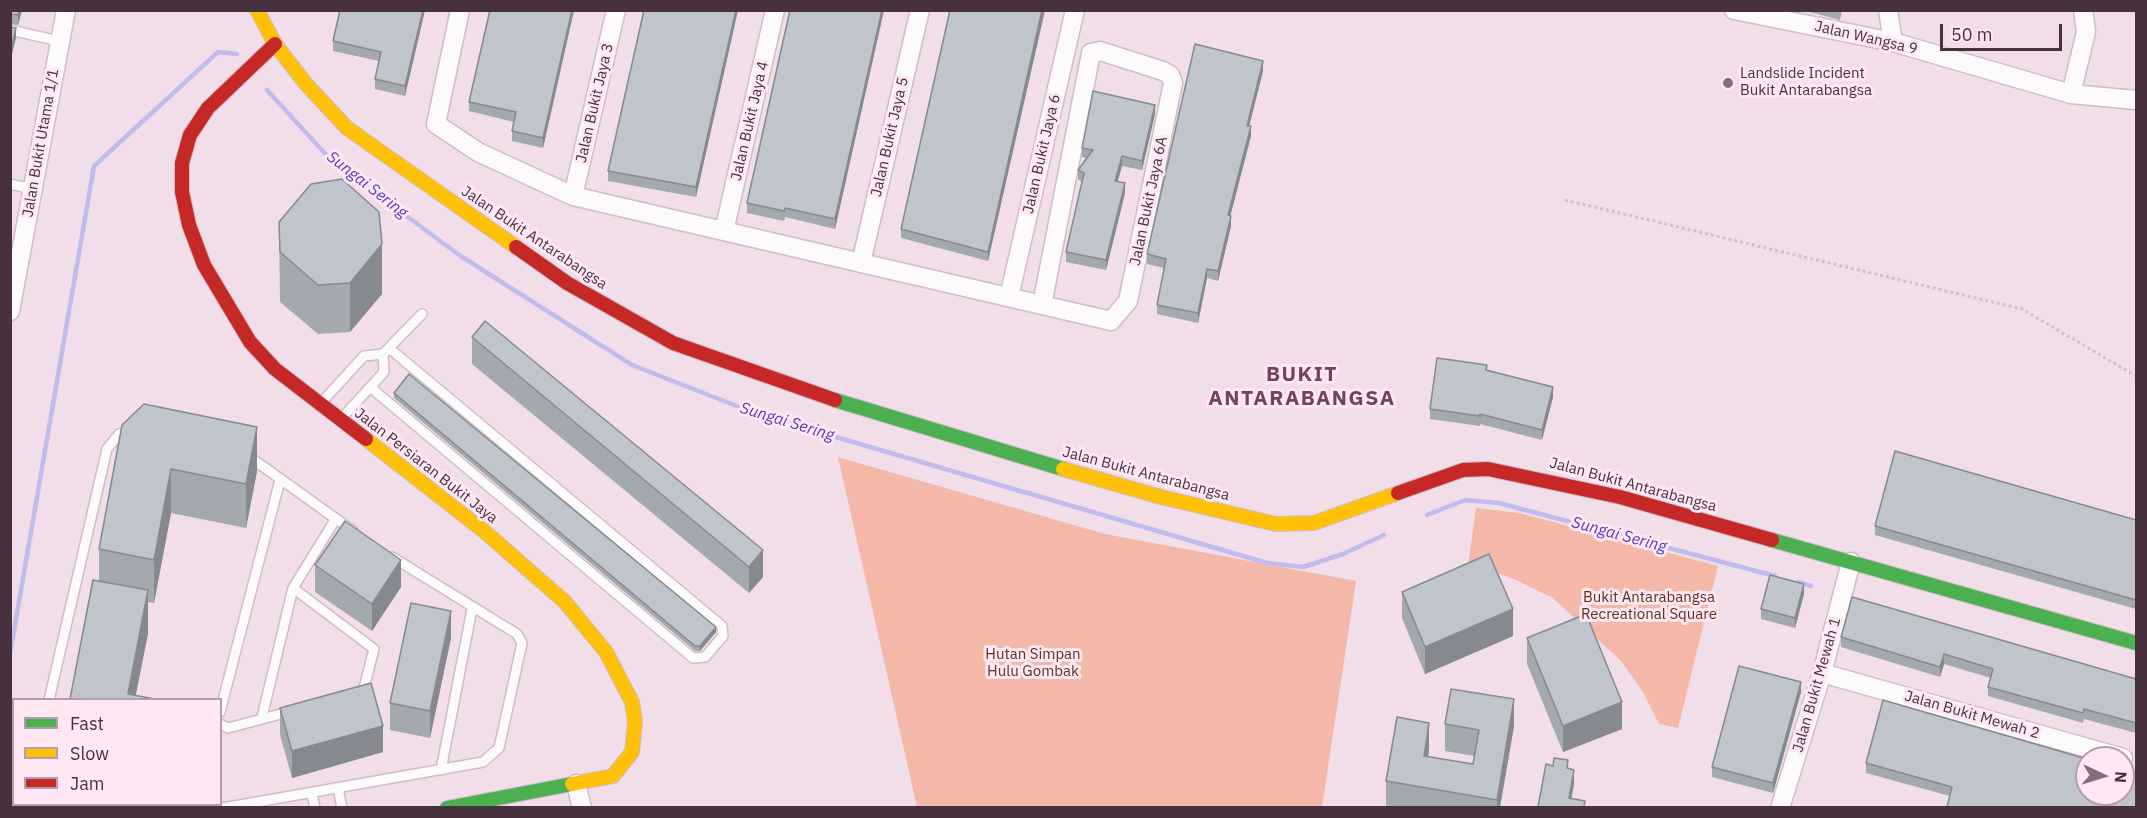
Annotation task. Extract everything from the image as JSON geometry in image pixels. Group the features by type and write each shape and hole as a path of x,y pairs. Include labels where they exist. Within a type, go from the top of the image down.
{"street":[{"name":"Jalan Bukit Utama 1/1","path":"10,311 66,10"},
{"name":"Jalan Bukit Antarabangsa","path":"257,10 274,44 306,84 347,128 567,283 673,343 781,383 959,440 1161,497 1276,524 1314,523 1463,470 1488,469 1620,497 2136,643"},
{"path":"460,10 436,124 478,152 573,196 1042,305"},
{"name":"Jalan Bukit Jaya 3","path":"573,196 616,10"},
{"name":"Jalan Bukit Jaya 4","path":"724,231 775,10"},
{"name":"Jalan Bukit Jaya 5","path":"861,263 920,10"},
{"name":"Jalan Bukit Jaya 6","path":"1009,297 1075,10"},
{"name":"Jalan Wangsa 9","path":"1734,10 1893,42 2071,94 2136,100"},
{"path":"1888,10 1893,42"},
{"path":"2071,94 2086,32 2083,10"},
{"name":"Jalan Persiaran Bukit Jaya","path":"274,44 208,108 189,135 182,162 182,192 189,225 204,265 250,342 275,369 484,531 564,602 606,652 632,702 634,741 620,770 603,779 447,807"},
{"name":"Jalan Bukit Jaya 6A","path":"1100,51 1170,75 1173,83 1128,302 1111,321 1042,305 1091,53 1100,51"},
{"name":"Jalan Bukit Mewah 1","path":"1780,807 1822,673 1851,562"},
{"name":"Jalan Bukit Mewah 2","path":"1822,673 2081,746"},
{"path":"576,784 582,807"}],"lane":[{"path":"10,30 59,41"},
{"path":"10,184 32,189"},
{"path":"321,404 364,356 386,351 422,314"},
{"path":"370,387 693,658 705,657 723,636 722,626 386,351"},
{"path":"340,420 384,372 386,351"},
{"path":"49,698 107,449 119,434 136,432"},
{"path":"236,453 247,455 335,520 365,539"},
{"path":"222,703 280,480"},
{"path":"262,717 293,588 335,520"},
{"path":"223,807 312,794 483,762 499,748 522,643 517,634 472,609 384,552"},
{"path":"293,588 374,649 362,696 351,698"},
{"path":"441,770 472,609"},
{"path":"222,725 228,728 262,717 306,708"},
{"path":"338,788 342,807"},
{"path":"312,794 315,807"}],"path":[{"path":"1564,200 2022,309 2136,376"}],"green space":[{"name":"Hutan Simpan Hulu Gombak","path":"838,457 1105,534 1356,581 1322,807 917,807"},
{"name":"Bukit Antarabangsa Recreational Square","path":"1476,508 1519,513 1718,566 1678,728 1659,724 1643,692 1621,661 1553,598 1489,570 1467,573"}],"building":[{"path":"10,10 19,10 18,15 10,14"},
{"path":"340,10 423,10 405,86 375,79 381,52 333,41"},
{"path":"490,10 572,10 543,138 512,131 516,112 469,102"},
{"path":"644,10 736,10 696,187 608,171"},
{"path":"790,10 882,10 835,219 785,208 784,211 747,203"},
{"path":"950,10 1042,10 988,252 901,229"},
{"path":"10,27 16,28 10,53"},
{"path":"1195,44 1263,61 1247,126 1251,126 1228,215 1231,216 1218,271 1207,269 1198,313 1157,305 1166,259 1147,254"},
{"path":"1093,91 1155,105 1142,161 1122,156 1115,181 1125,183 1106,260 1066,252 1084,173 1078,170 1093,150 1082,148"},
{"path":"342,179 379,212 382,244 350,283 318,285 280,252 279,222 311,184"},
{"path":"485,321 763,550 749,567 472,337"},
{"path":"1437,358 1487,365 1486,370 1553,387 1542,430 1480,414 1480,416 1430,409"},
{"path":"409,374 716,627 700,646 695,646 394,393"},
{"path":"144,404 257,427 246,484 171,469 154,560 99,549 122,425"},
{"path":"1895,451 2136,520 2136,600 1875,526"},
{"path":"345,521 401,560 372,604 315,565"},
{"path":"1489,554 1513,609 1425,647 1402,592"},
{"path":"1770,575 1804,584 1795,618 1761,609"},
{"path":"93,580 148,590 128,694 150,698 70,698"},
{"path":"1852,597 2136,679 2136,723 2084,709 2083,713 1988,687 1993,669 1944,654 1940,667 1841,637"},
{"path":"411,603 451,611 430,711 390,703"},
{"path":"1586,614 1622,702 1563,726 1527,638"},
{"path":"1739,666 1801,682 1773,783 1712,767"},
{"path":"371,683 383,726 292,751 280,708"},
{"path":"1451,689 1514,699 1497,800 1386,781 1397,717 1429,723 1424,756 1473,764 1479,730 1445,724"},
{"path":"1883,700 2075,756 2075,806 2135,806 2136,773 2136,807 1947,807 1952,787 1866,763"},
{"path":"1554,758 1568,760 1567,768 1574,770 1569,798 1585,801 1584,807 1538,807 1546,764 1553,766"}],"waterway":[{"name":"Sungai Sering","path":"10,654 94,166 218,52 237,54"},
{"name":"Sungai Sering","path":"267,90 330,159 459,255 632,365 757,414 1267,563 1303,567 1343,554 1384,535"},
{"name":"Sungai Sering","path":"1427,515 1465,500 1499,503 1775,576"},
{"name":"Sungai Sering","path":"1798,582 1811,586"}],"traffic: fast":[{"path":"835,400 1063,469"},
{"path":"1772,540 2136,643"},
{"path":"447,808 572,784"}],"traffic: slow":[{"path":"257,10 275,44 306,84 347,128 516,247"},
{"path":"366,439 484,531 565,602 606,652 632,702 635,722 632,752 613,776 572,784"},
{"path":"1063,469 1161,497 1276,524 1314,523 1398,493"}],"traffic: jam":[{"path":"275,44 208,108 190,135 182,163 182,192 189,225 204,265 250,342 275,369 366,439"},
{"path":"516,247 567,283 673,343 835,400"},
{"path":"1398,493 1463,470 1488,469 1620,497 1772,540"}],"place":[{"name":"Landslide Incident Bukit Antarabangsa","path":"1728,83"}],"district":[{"name":"BUKIT ANTARABANGSA","path":"1302,387"}]}
